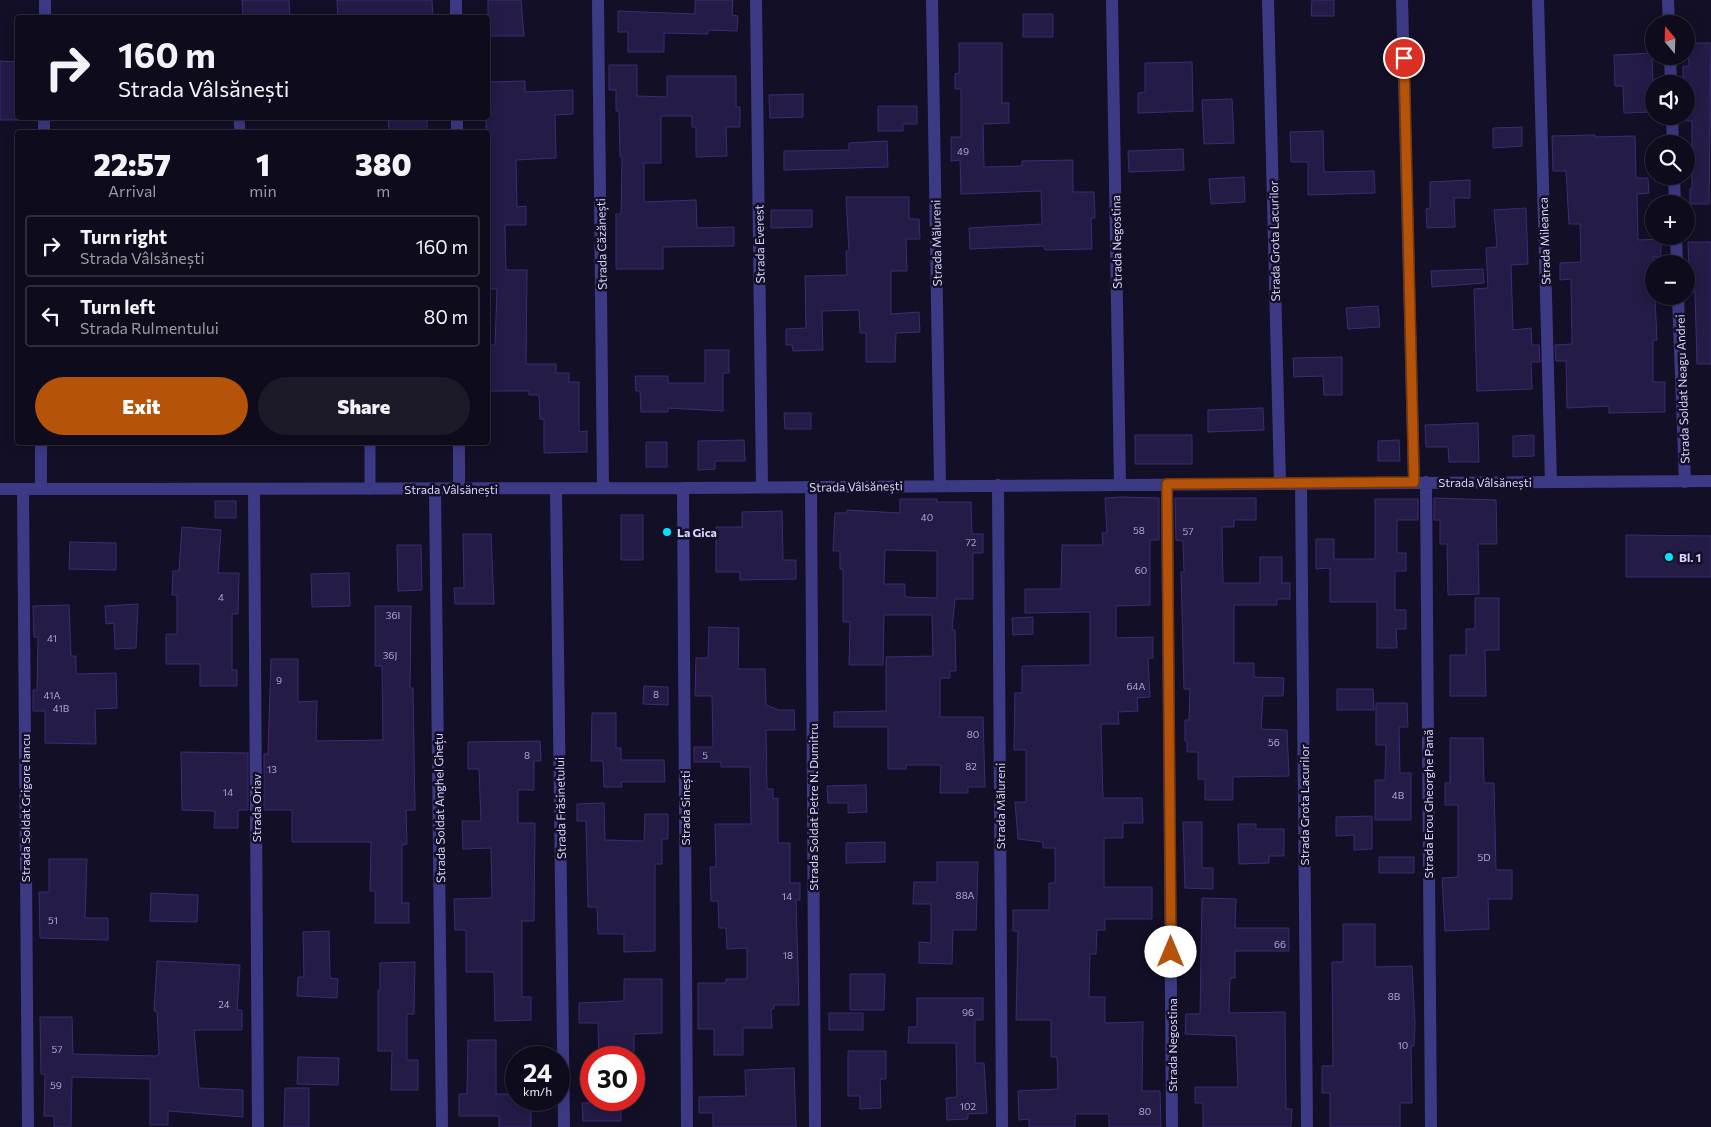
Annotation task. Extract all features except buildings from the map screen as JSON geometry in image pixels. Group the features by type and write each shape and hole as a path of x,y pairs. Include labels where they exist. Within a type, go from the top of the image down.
{"street":[{"path":"45,0 45,15"},
{"path":"456,0 456,15"},
{"name":"Strada Căzănești","path":"598,0 603,488"},
{"name":"Strada Everest","path":"756,0 762,487"},
{"name":"Strada Mălureni","path":"932,0 940,485"},
{"name":"Strada Negostina","path":"1112,0 1120,484"},
{"name":"Strada Grota Lacurilor","path":"1268,0 1280,483"},
{"name":"Strada Erou Gheorghe Pană","path":"1402,0 1420,482 1431,1127"},
{"name":"Strada Mileanca","path":"1538,0 1551,482"},
{"path":"1668,0 1669,15"},
{"name":"Strada Soldat Neagu Andrei","path":"1678,305 1685,482"},
{"path":"41,445 41,489"},
{"path":"459,445 459,489"},
{"name":"Strada Vâlsănești","path":"0,489 556,489 1711,481"},
{"name":"Strada Grota Lacurilor","path":"1301,483 1307,1127"},
{"name":"Strada Negostina","path":"1167,484 1172,1127"},
{"name":"Strada Mălureni","path":"998,485 1002,1127"},
{"name":"Strada Soldat Petre N. Dumitru","path":"811,486 815,1127"},
{"name":"Strada Oriav","path":"254,488 258,1127"},
{"name":"Strada Sinești","path":"683,488 687,1127"},
{"name":"Strada Soldat Grigore Iancu","path":"23,489 28,1127"},
{"name":"Strada Soldat Anghel Ghețu","path":"435,489 442,1127"},
{"name":"Strada Frăsinetului","path":"556,489 564,1127"}],"lane":[{"path":"370,445 370,489"}],"place":[{"name":"La Gica","path":"667,532"},
{"name":"Bl. 1","path":"1669,557"}],"route":[{"path":"1171,952 1167,484 1414,482 1404,58"}]}
